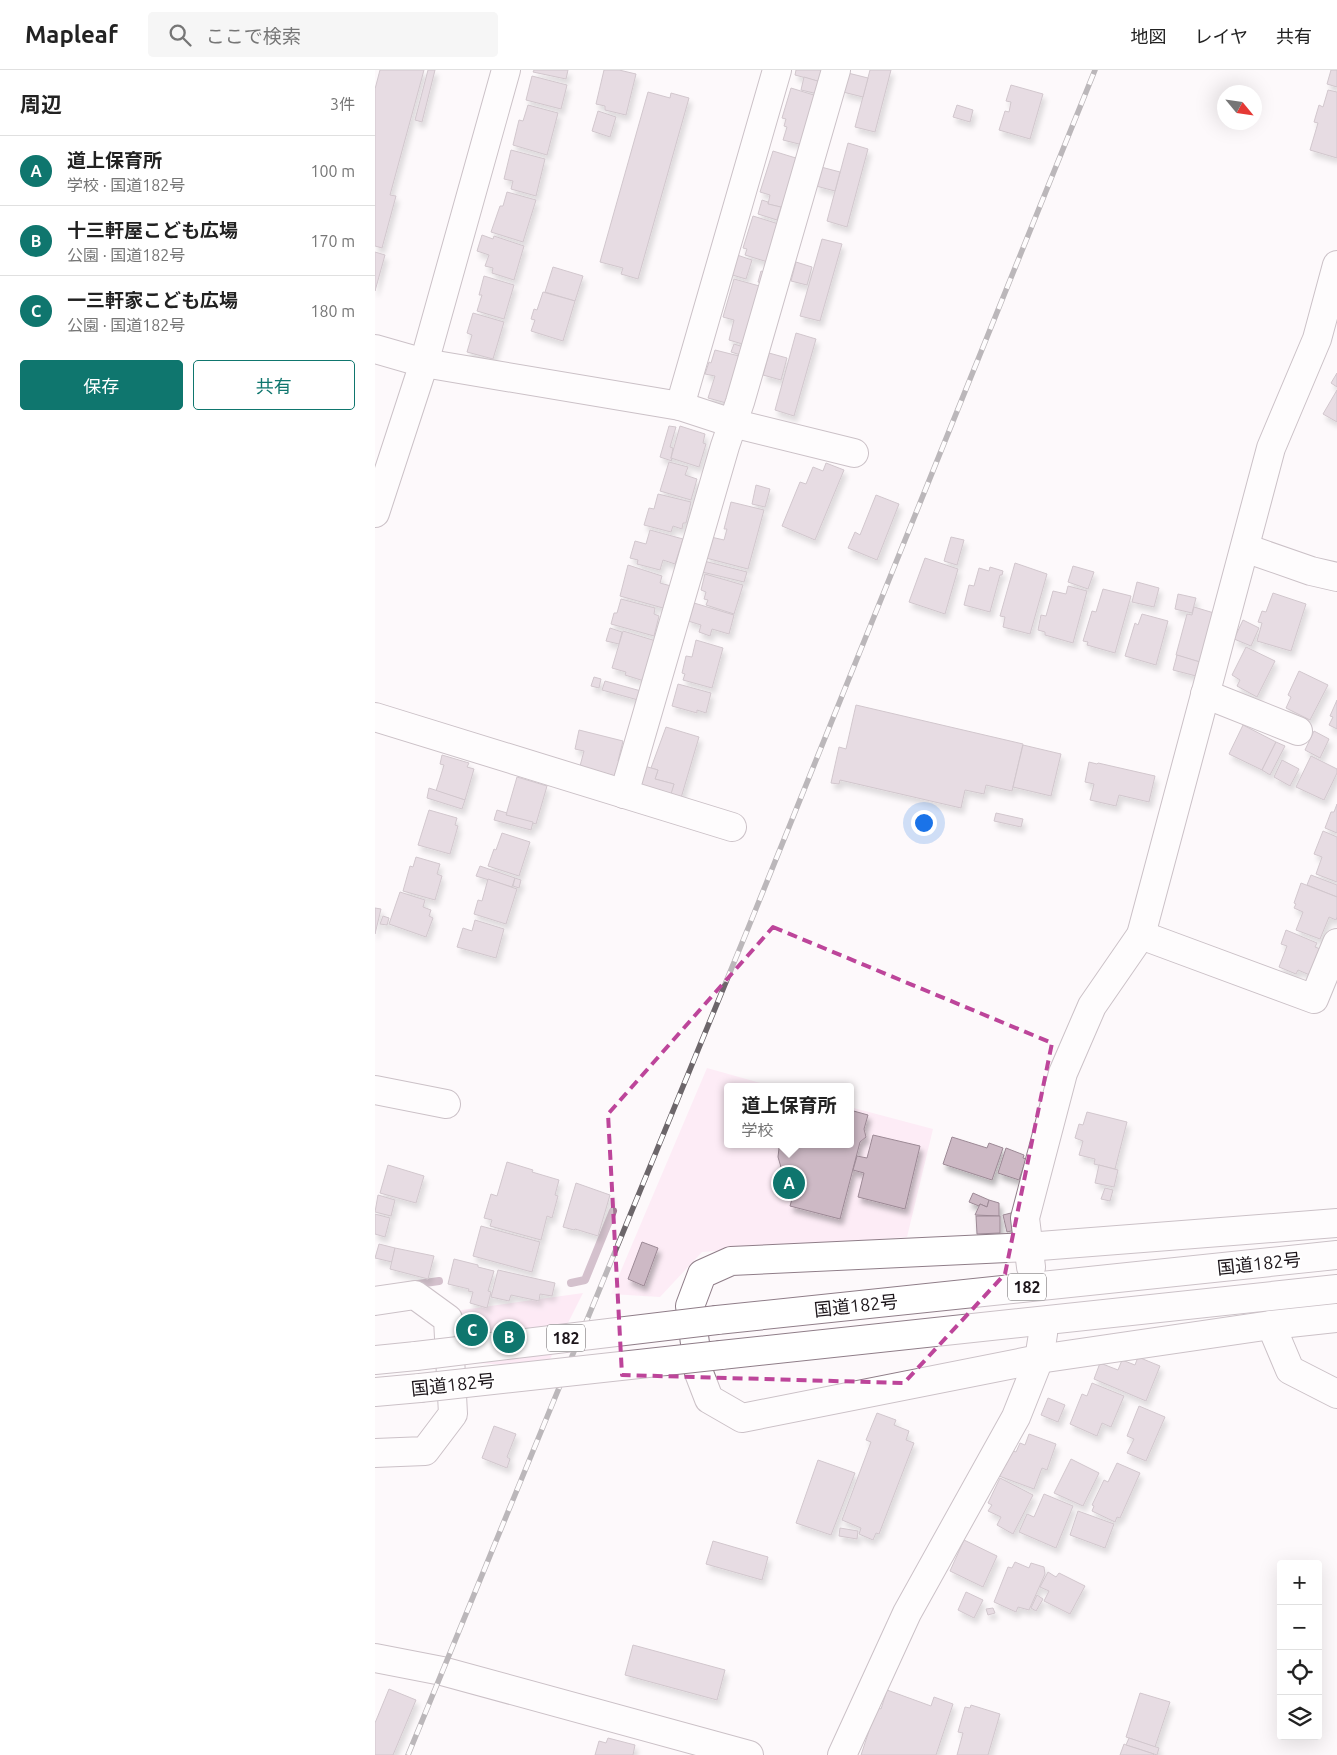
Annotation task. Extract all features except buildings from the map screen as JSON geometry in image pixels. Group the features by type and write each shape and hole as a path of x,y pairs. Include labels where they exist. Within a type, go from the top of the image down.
{"main road":[{"path":"375,513 425,363 506,70"},
{"path":"680,406 777,70"},
{"path":"624,794 836,70"},
{"path":"1029,1257 1025,1218 1063,1073 1092,1006 1141,935 1271,448 1317,339 1337,265"},
{"path":"375,349 425,363 680,406 732,423 853,453"},
{"path":"1245,548 1337,577"},
{"path":"1205,694 1299,731"},
{"path":"375,717 732,828"},
{"path":"1141,935 1313,999 1337,943"},
{"path":"375,1090 446,1104"},
{"path":"1337,1223 1029,1257 731,1261 702,1274 691,1306 699,1373 709,1399 742,1418 1041,1346 1337,1318"},
{"name":"国道182号","path":"375,1360 717,1320 1337,1255"},
{"name":"国道182号","path":"375,1392 1337,1288"},
{"path":"375,1301 415,1295 448,1320 453,1414 425,1451 375,1453"},
{"path":"1271,1325 1290,1370 1337,1394"},
{"path":"842,1755 907,1613 1016,1417 1041,1346"},
{"path":"375,1658 442,1672 749,1755"}],"highlighted area":[{"path":"773,927 1052,1043 1005,1274 904,1383 622,1375 608,1114"}],"shaded area":[{"path":"707,1068 761,1083 724,1083 724,1148 854,1148 854,1108 933,1129 907,1237 702,1252 660,1297 611,1294"},
{"path":"583,1293 546,1367 458,1362 455,1311"}],"waterway":[{"path":"571,1283 585,1280 613,1211"},
{"path":"411,1285 439,1281"}],"tunnel":[{"path":"1031,1267 1043,1334"}],"railway":[{"path":"408,1755 749,926 1095,70"}],"place":[{"name":"道上保育所","path":"789,1183"},
{"name":"一三軒家こども広場","path":"472,1330"},
{"name":"十三軒屋こども広場","path":"509,1337"}]}
